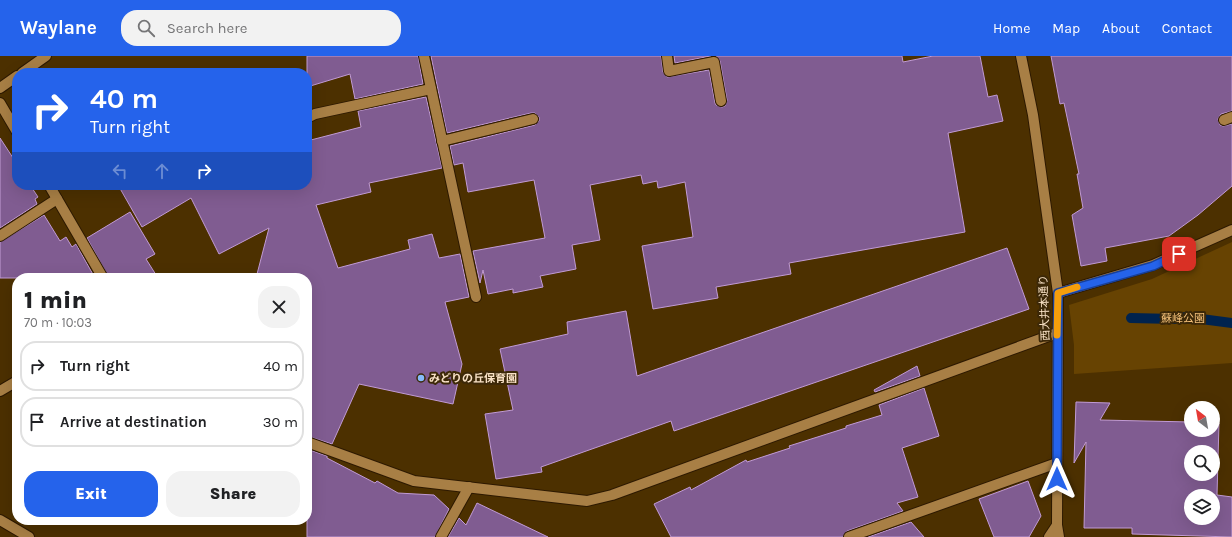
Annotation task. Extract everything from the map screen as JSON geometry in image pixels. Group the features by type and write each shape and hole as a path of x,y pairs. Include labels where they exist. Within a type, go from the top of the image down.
{"street":[{"path":"29,68 46,56"},
{"path":"424,56 476,298"},
{"path":"667,56 669,70 714,62 721,101"},
{"name":"西大井本通り","path":"1021,56 1033,115 1058,293 1057,525 1059,537"},
{"path":"0,88 12,80"},
{"path":"312,116 430,88"},
{"path":"0,103 12,123"},
{"path":"442,141 533,118"},
{"path":"52,190 100,273"},
{"path":"0,236 57,199"},
{"path":"1058,293 1153,266 1232,230"},
{"path":"312,444 414,481 587,501 612,495 1057,333"},
{"path":"0,392 12,384"},
{"path":"849,537 1057,463"},
{"path":"441,537 469,487"},
{"path":"0,520 29,537"},
{"path":"1049,537 1057,525"}],"green space":[{"name":"蘇峰公園","path":"1232,242 1232,363 1074,374 1074,345 1069,305 1152,279"}],"building":[{"path":"307,56 418,56 423,84 355,99 350,74 312,85 312,68 307,68"},
{"path":"431,56 661,56 663,72 667,77 709,70 715,103 716,105 722,107 725,106 727,100 720,61 716,56 902,56 903,62 933,56 980,56 988,97 997,95 1003,121 948,133 965,232 789,263 791,274 716,287 718,298 653,309 642,246 693,237 685,182 658,188 657,181 643,184 641,175 590,185 600,240 572,245 576,269 540,276 543,287 513,293 513,289 488,294 483,270 480,283 473,251 545,238 534,180 468,192 463,163 454,165 450,146 535,125 539,121 539,117 535,113 531,113 447,133"},
{"path":"674,56 711,56 675,63"},
{"path":"1051,56 1232,56 1232,111 1221,114 1218,119 1220,125 1223,126 1232,124 1232,186 1198,215 1169,236 1105,248 1107,261 1081,266 1072,215 1083,208 1077,174 1079,174 1064,103 1060,104"},
{"path":"426,97 442,168 369,183 371,192 316,205 338,268 410,249 408,240 432,234 439,258 460,254 469,297 445,302 462,364 453,404 359,384 332,444 312,438 312,273 257,273 269,228 219,254 191,198 142,227 121,190 312,190 312,140 361,127 358,111"},
{"path":"0,138 12,156 12,190 33,190 38,197 35,199 37,204 0,228"},
{"path":"130,212 155,254 146,259 155,273 106,273 87,238"},
{"path":"44,215 60,241 66,237 72,247 76,244 92,273 12,273 12,278 0,278 0,242"},
{"path":"1007,248 1029,309 674,431 671,421 541,467 542,472 496,479 485,414 513,410 500,349 568,334 567,322 626,311 637,376"},
{"path":"917,366 920,376 875,392 874,390"},
{"path":"924,388 939,436 902,448 918,497 897,503 903,511 847,531 843,537 671,537 654,504 690,487 691,490 746,460 747,462 790,448 789,446 882,415 879,405"},
{"path":"1076,402 1110,403 1100,420 1184,422 1184,437 1219,437 1218,445 1184,445 1184,481 1217,481 1217,489 1184,489 1184,525 1220,525 1220,495 1232,497 1232,537 1132,534 1132,528 1084,528 1086,442 1074,463"},
{"path":"312,451 327,456 327,458 375,483 377,481 398,493 434,495 449,509 435,537 307,537 307,525 312,525"},
{"path":"1028,481 1041,516 1029,537 994,537 979,499"},
{"path":"477,503 548,537 448,537 459,518 466,525"},
{"path":"911,522 924,537 868,537"}],"waterway":[{"path":"1131,318 1174,319 1186,317 1232,323"}],"slow traffic":[{"path":"1057,335 1058,293 1077,287"}],"place":[{"name":"みどりの丘保育園","path":"421,378"}],"route":[{"path":"1057,479 1058,293 1153,266 1179,254"}]}
